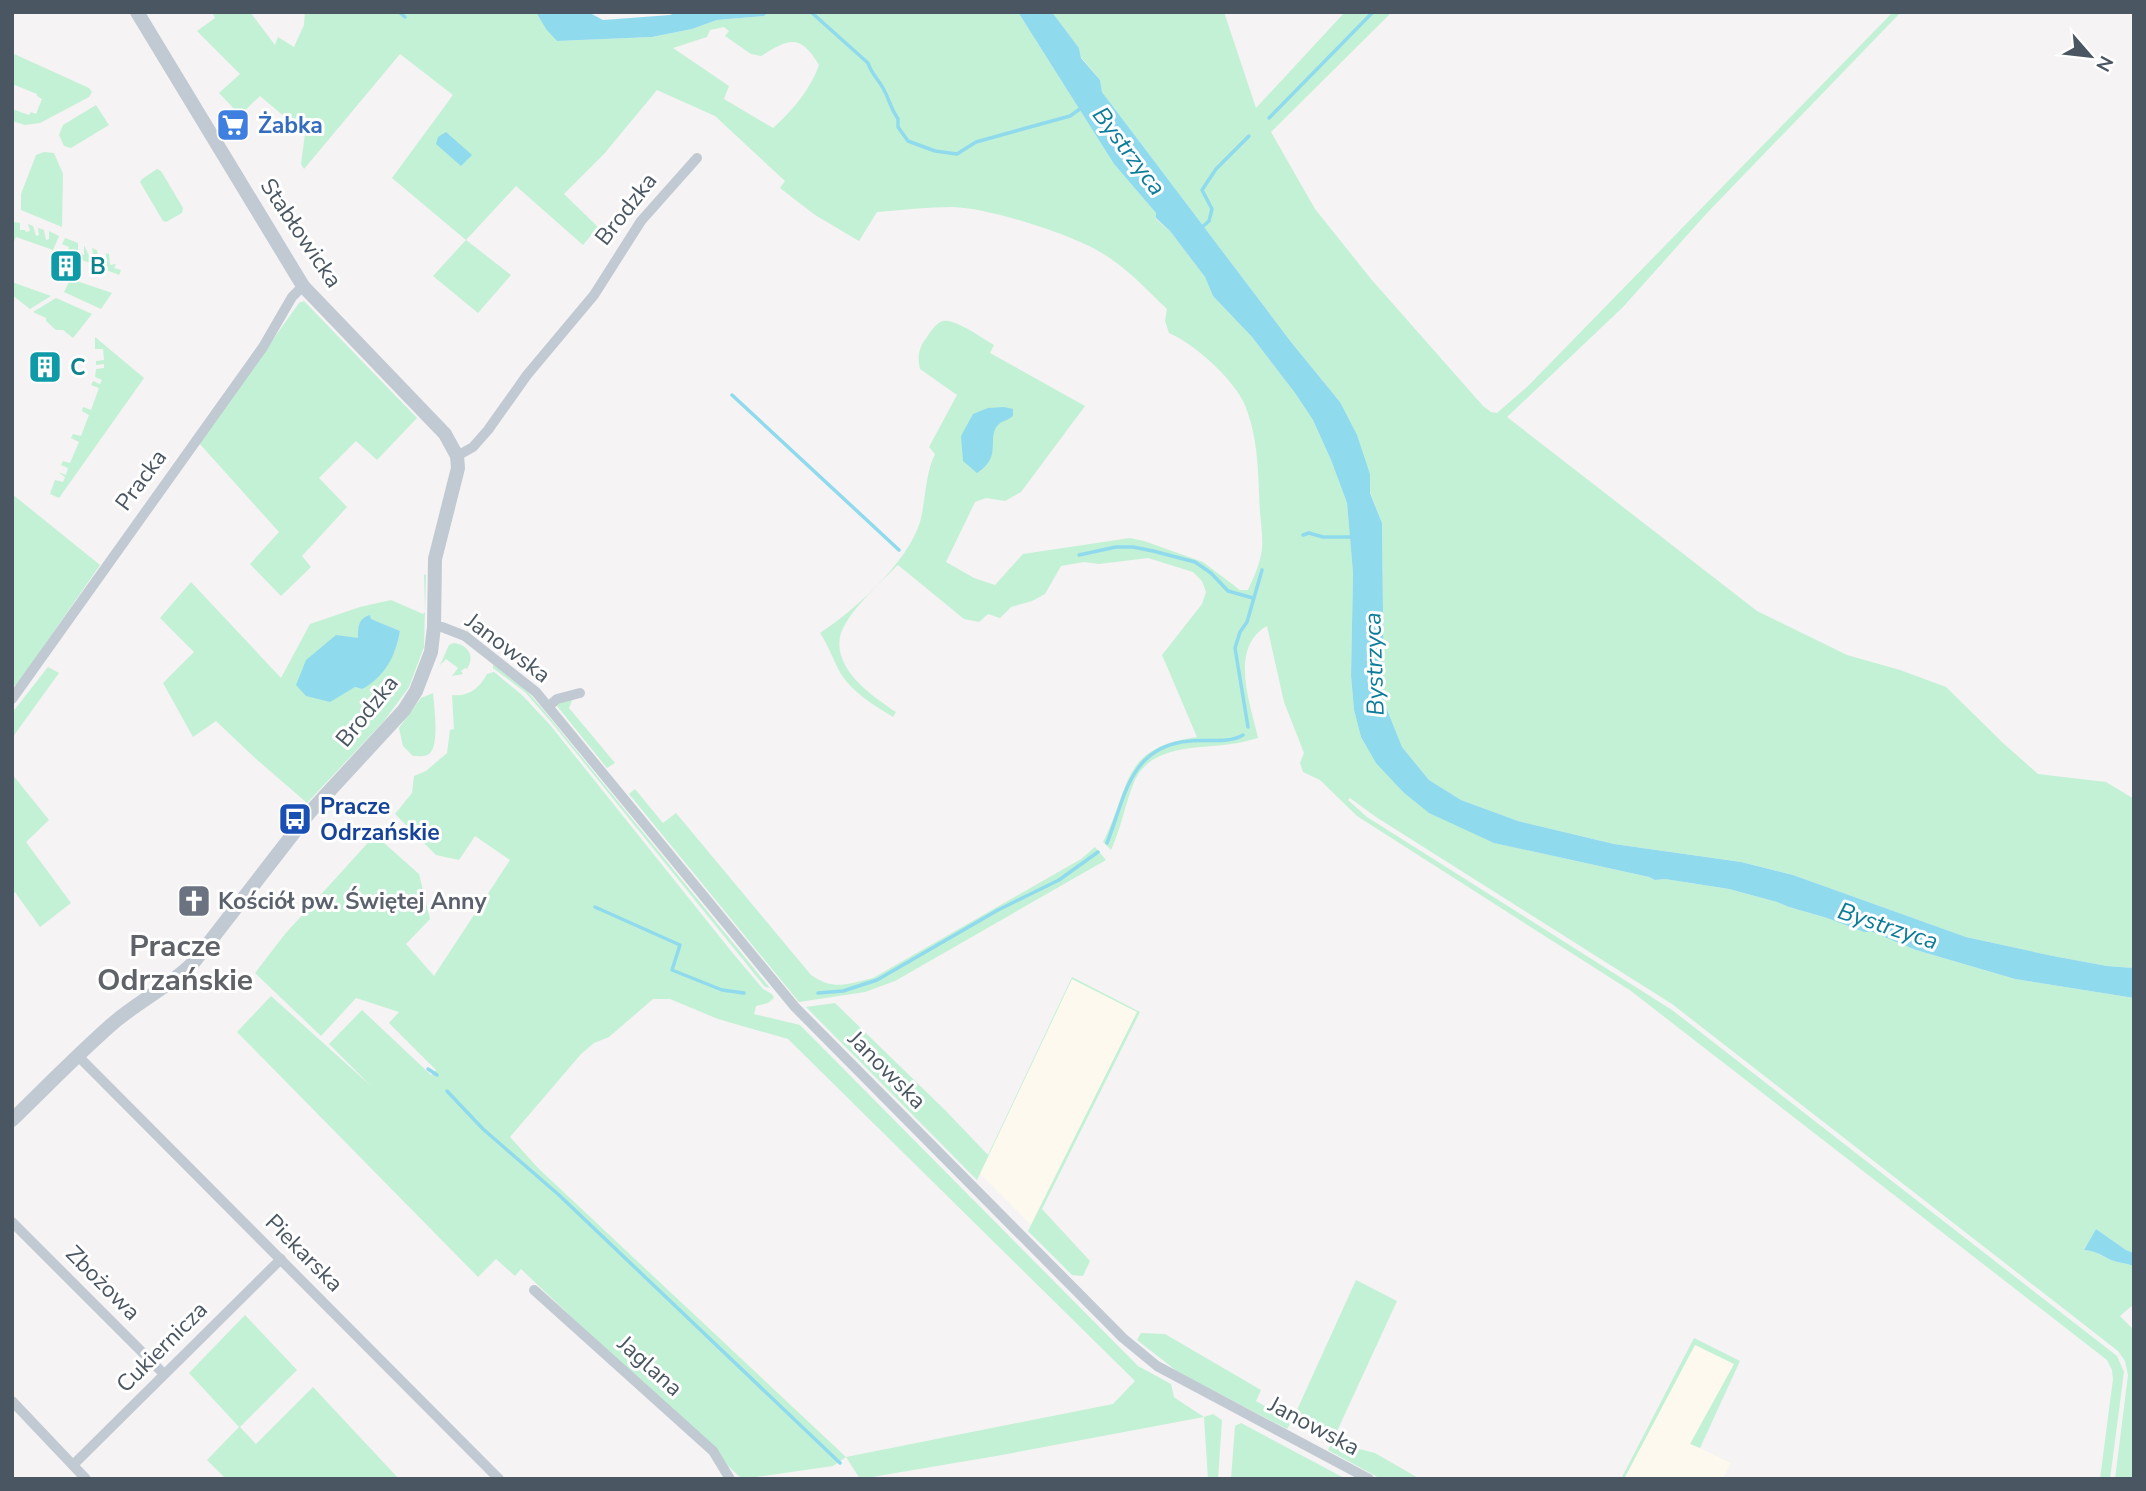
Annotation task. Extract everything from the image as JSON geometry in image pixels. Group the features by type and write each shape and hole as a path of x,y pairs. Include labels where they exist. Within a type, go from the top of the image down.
{"street":[{"name":"Stabłowicka","path":"137,12 303,286 445,434 457,456"},
{"name":"Brodzka","path":"12,1120 111,1025 175,980 194,962 310,812 404,710 424,674 431,652 435,559 458,468 457,456 472,447 488,430 542,355 594,295 641,221 697,158"},
{"name":"Pracka","path":"12,699 303,286"},
{"name":"Janowska","path":"434,627 442,627 465,636 536,692 795,1007 1123,1338 1157,1366 1369,1479"},
{"path":"548,706 557,699 580,693"},
{"name":"Piekarska","path":"79,1057 499,1479"},
{"name":"Zbożowa","path":"12,1222 164,1374"},
{"name":"Cukiernicza","path":"73,1465 281,1259"},
{"name":"Jaglana","path":"534,1290 713,1451 730,1479"},
{"path":"12,1401 86,1479"}],"shaded area":[{"path":"1072,979 1138,1012 1031,1225 980,1174"},
{"path":"1695,1344 1735,1364 1691,1444 1731,1463 1723,1479 1624,1479"}],"green space":[{"path":"212,12 250,12 275,45 278,37 294,47 304,25 305,12 536,12 557,41 652,37 692,29 717,20 764,16 769,12 1018,12 1114,164 1156,213 1156,219 1170,231 1205,277 1213,296 1252,337 1313,420 1347,503 1353,573 1351,676 1354,710 1361,737 1376,762 1403,792 1495,843 1655,880 1665,879 1729,889 2015,979 2134,998 2134,1253 2096,1229 2084,1250 2134,1266 2134,1304 2120,1316 2134,1330 2134,1479 2115,1479 2128,1375 2125,1361 2118,1351 1672,1004 1350,798 1348,800 1367,817 1672,1010 2117,1356 2124,1372 2110,1479 2100,1479 2113,1379 2107,1360 1631,991 1357,816 1320,780 1303,772 1300,763 1304,753 1284,702 1267,626 1255,636 1248,648 1245,662 1247,694 1258,738 1234,744 1176,751 1152,761 1134,782 1111,850 1103,842 1125,787 1141,760 1153,750 1172,742 1197,737 1162,655 1202,604 1206,592 1202,581 1193,572 1148,558 1061,566 1045,594 1011,607 1000,618 988,614 979,622 964,619 898,565 873,589 892,569 914,537 920,522 929,470 935,454 929,447 957,395 920,369 919,364 922,344 938,324 948,321 994,345 990,353 1085,406 1021,492 1005,501 986,498 975,502 946,562 974,578 995,585 1023,554 1130,538 1203,562 1240,590 1248,590 1260,560 1262,540 1257,455 1252,427 1243,401 1221,372 1189,344 1169,333 1165,321 1167,309 1119,265 1102,253 1051,230 968,208 877,212 859,241 815,215 780,188 785,181 715,116 657,90 604,154 564,194 598,227 583,245 516,186 466,240 392,178 453,95 400,54 304,169 301,164 305,134 260,96 240,115 219,93 240,74 197,31 215,18","holes":["724,27 729,31 725,36 751,54 761,56 793,42 806,48 819,65 800,99 773,128 724,99 729,86 673,48 707,37 710,30"]},
{"path":"1052,12 1224,12 1256,108 1345,12 1392,12 1271,132 1315,209 1371,279 1483,406 1497,413 1528,386 1893,12 1901,12 1707,213 1623,307 1507,417 1757,611 1847,655 1946,687 2038,774 2106,782 2134,799 2134,968 2107,966 1966,937 1793,875 1741,862 1614,844 1518,821 1461,800 1429,780 1402,747 1384,702 1382,523 1370,492 1370,474 1340,402 1291,342 1102,92 1100,80 1081,57 1079,48"},
{"path":"12,53 89,88 92,92 89,97 40,123 25,125 12,121 12,109 29,115 31,112 36,114 42,99 37,94 12,84"},
{"path":"96,105 109,125 71,148 64,146 59,135 63,125"},
{"path":"54,153 63,174 62,227 21,210 21,194 36,155"},
{"path":"157,169 161,171 183,208 182,213 166,222 140,182"},
{"path":"20,223 20,230 26,232 30,231 28,224 33,226 36,236 39,235 38,228 44,230 46,240 49,239 49,231 59,236 53,250 16,237 12,246 12,224"},
{"path":"65,238 78,243 78,252 84,255 84,245 89,256 93,255 92,248 97,250 99,261 106,261 106,253 109,254 110,265 116,264 114,268 121,270 119,275 67,254 69,247 62,244"},
{"path":"466,240 511,275 478,313 433,276"},
{"path":"77,281 112,293 101,309 64,292 69,282"},
{"path":"12,282 51,296 30,309 12,295"},
{"path":"56,298 92,314 73,338 63,330 56,330 46,318 33,312"},
{"path":"304,301 417,418 377,460 356,441 319,478 347,507 302,556 311,567 281,596 250,564 279,532 199,443 299,303"},
{"path":"95,337 144,378 59,498 50,494 55,480 63,482 65,477 58,472 66,475 68,468 61,465 63,461 70,463 79,442 71,438 73,434 81,436 89,415 82,411 83,407 91,410 99,388 91,385 93,381 100,384 102,380 95,377 96,369 104,368 104,364 96,365 96,361 104,360 103,349 95,349"},
{"path":"12,494 100,565 16,686 12,684"},
{"path":"426,574 425,611 424,575"},
{"path":"191,582 281,678 310,624 391,600 423,614 425,612 424,647 409,687 384,721 307,803 216,721 193,737 163,683 194,652 160,618","holes":["370,616 370,619 400,631 392,657 362,689 355,687 336,635 358,639"]},
{"path":"873,589 843,628 840,649 849,671 866,690 896,712 893,717 864,698 846,681 820,633"},
{"path":"454,643 467,649 470,660 467,669 461,671 463,674 452,676 458,668 446,659 440,665 449,645"},
{"path":"493,665 527,691 541,707 770,988 765,987 552,723 525,692 493,668"},
{"path":"48,667 59,673 12,738 12,713"},
{"path":"494,672 522,695 551,726 731,951 763,989 772,994 774,998 768,1003 756,1006 754,1014 800,1025 1138,1366 1171,1384 1174,1397 1204,1417 860,1479 846,1457 833,1466 742,1479 521,1269 515,1276 496,1259 478,1277 237,1032 271,996 371,1086 329,1044 362,1010 431,1075 436,1070 389,1023 399,1012 356,998 321,1036 255,973 285,934 375,835 419,874 430,919 406,944 434,976 510,860 475,836 459,860 436,855 395,814 412,793 414,776 426,771 447,753 450,730 454,729 452,695 473,691 487,674","holes":["653,999 670,999 718,1019 788,1039 1135,1381 1113,1404 846,1457 538,1168 510,1137 581,1054 594,1043 609,1037"]},
{"path":"433,693 436,725 432,750 426,756 413,756 403,746 399,728 421,698"},
{"path":"573,698 569,708 615,763 607,768 557,706 561,700"},
{"path":"12,774 49,820 26,842 71,903 40,927 15,892 12,894"},
{"path":"635,789 663,823 676,813 811,975 834,985 873,978 1081,859 1095,847 1106,860 895,981 865,992 799,1002 629,794"},
{"path":"1072,977 1140,1012 1042,1209 1090,1261 1083,1276 1072,1275 1028,1231 1137,1012 1072,979 977,1180 806,1007 835,1003 988,1155"},
{"path":"1356,1280 1397,1301 1332,1442 1292,1421"},
{"path":"245,1315 297,1370 240,1427 256,1444 313,1387 399,1479 226,1479 207,1460 239,1427 189,1373"},
{"path":"1141,1333 1165,1334 1261,1390 1256,1401 1292,1421 1287,1429 1178,1372 1137,1340"},
{"path":"1694,1338 1740,1361 1700,1448 1690,1444 1734,1364 1695,1345 1624,1479 1621,1479"},
{"path":"1213,1414 1222,1420 1218,1479 1208,1479 1204,1417"},
{"path":"1241,1423 1346,1479 1231,1479 1235,1426"},
{"path":"1332,1442 1375,1453 1420,1479 1381,1479 1328,1450"}],"water":[{"path":"536,12 588,12 603,20 670,15 677,12 769,12 764,16 717,20 692,29 652,37 557,41"},
{"name":"Bystrzyca","path":"1018,12 1052,12 1079,48 1081,58 1100,80 1102,92 1291,342 1340,402 1357,435 1370,474 1370,493 1382,523 1384,702 1402,747 1429,780 1461,800 1518,821 1614,844 1741,862 1793,875 1966,937 2107,966 2134,968 2134,998 2015,979 1729,889 1665,879 1655,880 1494,843 1429,813 1403,792 1376,763 1361,737 1354,710 1351,676 1353,573 1347,503 1313,420 1252,337 1213,296 1205,277 1170,231 1156,218 1156,213 1114,164"},
{"path":"446,132 472,155 461,166 436,144 438,137"},
{"path":"988,408 1013,409 1013,416 995,429 990,460 977,473 963,461 961,436 973,414"},
{"path":"370,615 371,619 400,631 396,648 383,672 362,689 355,687 330,702 306,696 296,685 306,660 336,635 358,638 361,621"},
{"path":"2096,1229 2134,1253 2134,1266 2084,1250"}],"waterway":[{"path":"399,12 405,17"},
{"name":"Bystrzyca","path":"811,12 868,63 898,119 898,127 908,141 935,151 957,154 976,142 1070,116 1084,106"},
{"path":"1269,118 1373,12"},
{"path":"1201,228 1209,221 1212,209 1202,190 1216,169 1249,136"},
{"path":"732,395 899,550"},
{"path":"1303,535 1309,533 1323,537 1352,537"},
{"path":"1079,555 1116,547 1153,551 1195,562 1211,573 1228,591 1253,598"},
{"path":"1248,727 1235,648 1240,632 1247,622 1262,570"},
{"path":"1107,843 1132,777 1154,753 1170,745 1190,741 1217,741 1243,735"},
{"path":"818,993 843,991 877,980 998,910 1059,880 1098,852"},
{"path":"595,907 680,945 672,970 722,990 744,993"},
{"path":"428,1069 437,1075"},
{"path":"447,1091 483,1129 559,1195 840,1463"}],"place":[{"name":"Żabka","path":"233,125"},
{"name":"B","path":"66,266"},
{"name":"C","path":"45,367"},
{"name":"Pracze Odrzańskie","path":"295,819"},
{"name":"Kościół pw. Świętej Anny","path":"194,901"}],"district":[{"name":"Pracze Odrzańskie","path":"175,963"}]}
